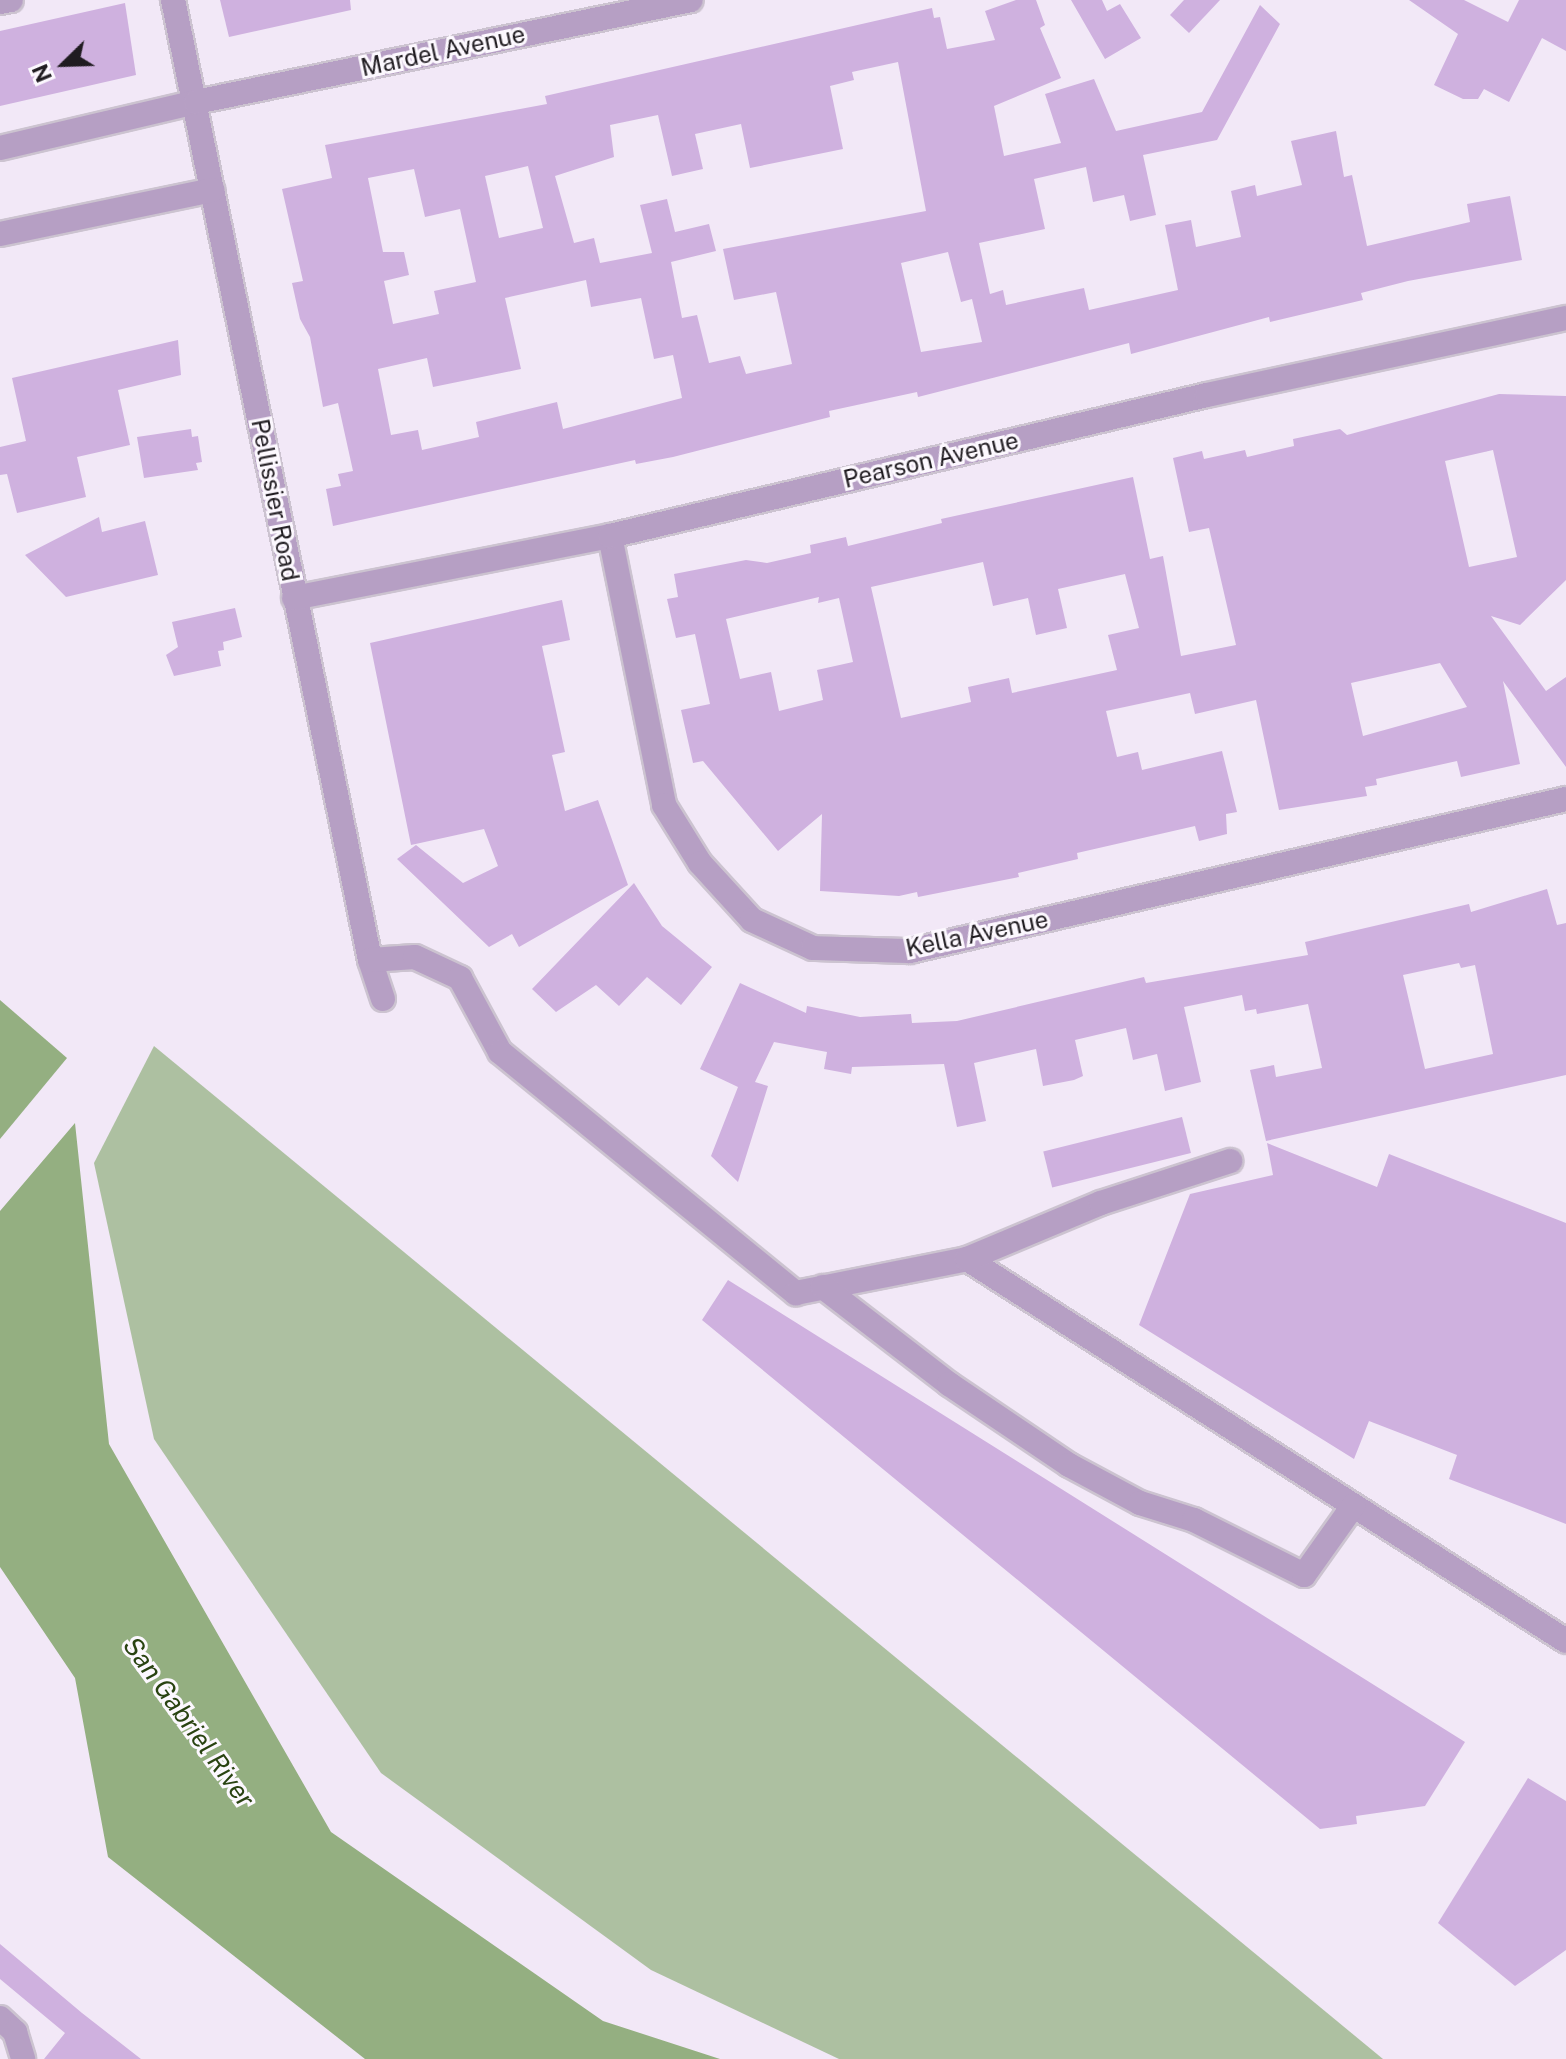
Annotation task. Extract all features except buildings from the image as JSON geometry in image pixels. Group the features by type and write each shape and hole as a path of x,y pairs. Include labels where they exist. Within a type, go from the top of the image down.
{"street":[{"path":"0,2 11,0"},
{"name":"Pellissier Road","path":"173,0 370,960 383,999"},
{"name":"Mardel Avenue","path":"0,148 196,102 691,0"},
{"path":"0,234 213,190"},
{"name":"Pearson Avenue","path":"294,598 610,536 1207,395 1566,318"},
{"name":"Kella Avenue","path":"610,536 664,805 700,863 752,920 813,948 910,951 1566,799"},
{"path":"370,960 415,957 460,978 500,1052 796,1293 967,1259 1101,1203 1230,1161"},
{"path":"967,1259 1566,1641"},
{"path":"823,1287 949,1384 1069,1465 1140,1503 1194,1520 1304,1575 1353,1506"},
{"path":"0,2018 15,2032 25,2058"}],"shaded area":[{"path":"154,1046 1383,2059 839,2059 651,1970 381,1773 154,1439 94,1163"}],"water":[{"path":"0,1000 67,1058 0,1139"},
{"name":"San Gabriel River","path":"75,1123 109,1444 331,1832 603,2021 720,2059 365,2059 108,1857 75,1678 0,1567 0,1211"}]}
